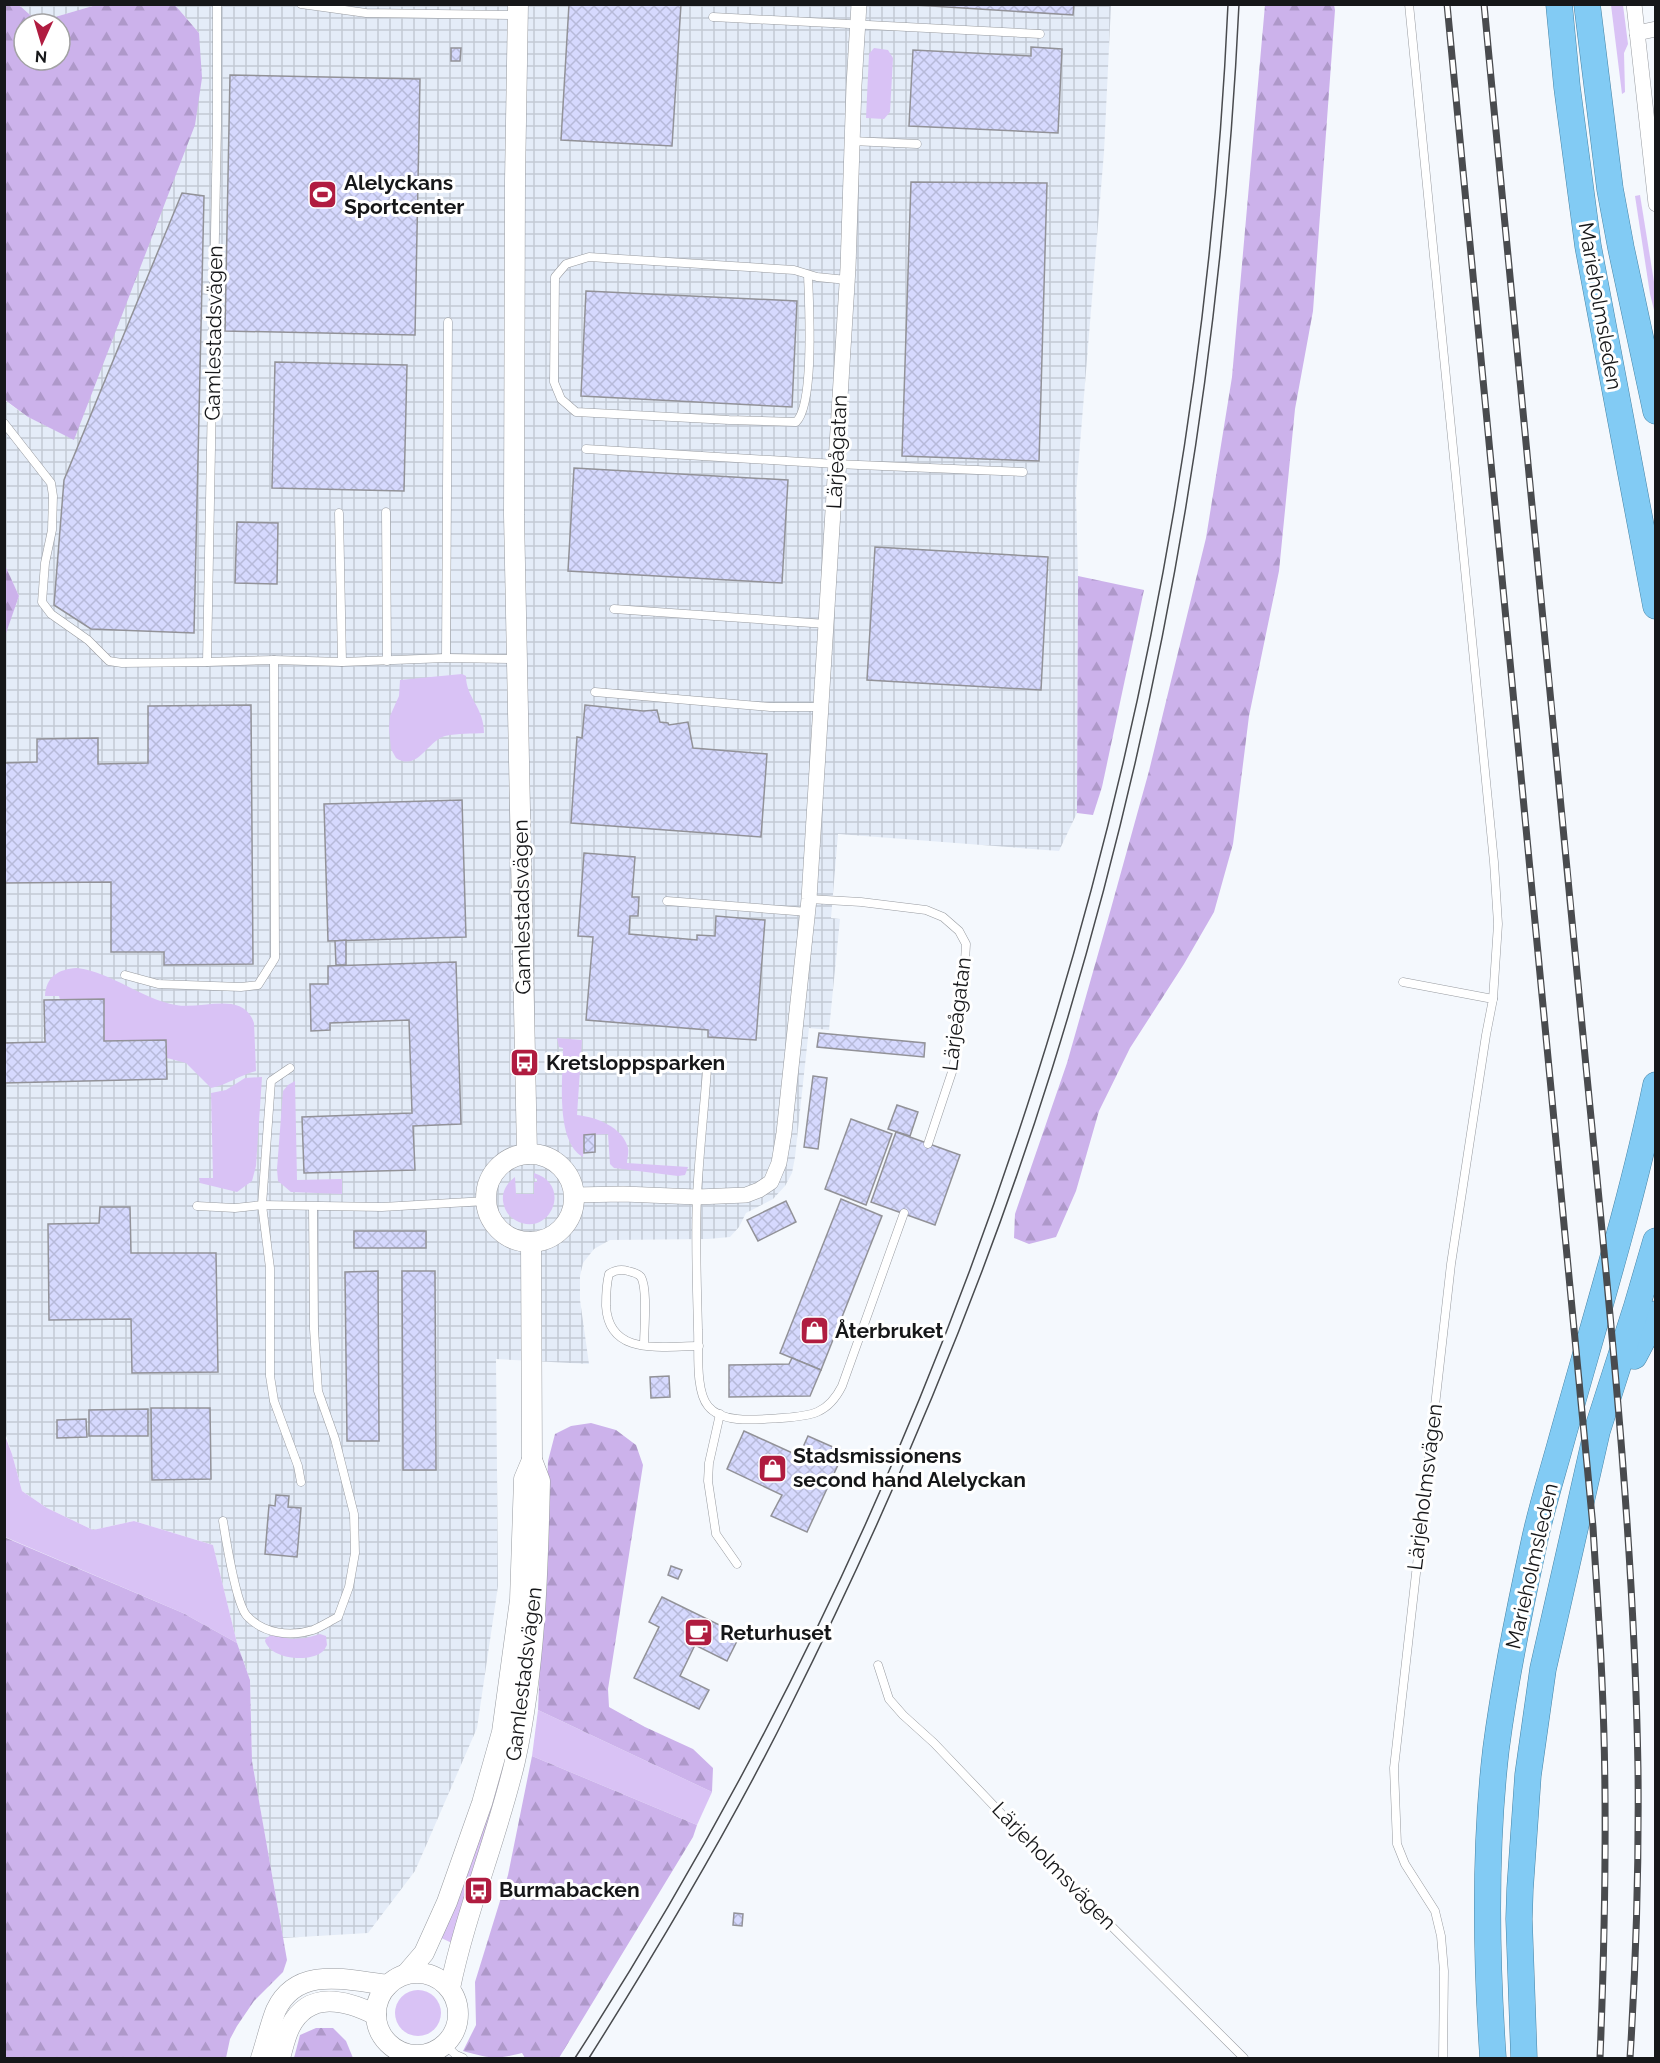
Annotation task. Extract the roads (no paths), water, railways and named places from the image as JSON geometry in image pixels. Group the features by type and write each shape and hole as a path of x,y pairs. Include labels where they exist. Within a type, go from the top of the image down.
{"highway":[{"name":"Marieholmsleden","path":"1559,4 1567,87 1588,246 1656,606"},
{"name":"Marieholmsleden","path":"1587,4 1610,189 1655,406"},
{"name":"Marieholmsleden","path":"1493,2058 1488,1867 1496,1750 1506,1682 1534,1541 1634,1181 1656,1085"},
{"name":"Marieholmsleden","path":"1524,2058 1519,1919 1528,1775 1543,1669 1564,1568 1597,1431 1656,1241"},
{"path":"1597,1431 1656,1314"}],"street":[{"name":"Lärjeågatan","path":"574,1195 697,1197 746,1195 771,1182 776,1173 784,1133 809,905 847,280 859,4"},
{"path":"1634,4 1656,204"},
{"name":"Gamlestadsvägen","path":"518,10 514,515 526,1154"},
{"path":"1637,33 1656,29"},
{"path":"526,1154 542,1156 557,1163 568,1175 574,1195 572,1213 562,1228 548,1238 531,1242 513,1239 498,1228 488,1213 486,1201 488,1184 497,1169 510,1159 526,1154"},
{"name":"Gamlestadsvägen","path":"445,2045 457,2028 459,2014 450,1988 457,1952 504,1805 522,1725 534,1619 540,1481 532,1460 531,1242"},
{"name":"Gamlestadsvägen","path":"388,1985 406,1974 424,1953 447,1902 482,1803 502,1732 520,1600 524,1479 532,1460"},
{"path":"406,1974 427,1974 439,1979 450,1988"},
{"path":"261,2058 275,2012 285,1996 306,1982 329,1977 388,1985 378,2001 376,2015 385,2050 425,2057 445,2045"},
{"path":"280,2058 289,2029 301,2013 310,2006 332,2001 346,2003 376,2015"}],"lane":[{"name":"Gamlestadsvägen","path":"207,662 218,126 217,4"},
{"name":"Lärjeholmsvägen","path":"1409,4 1494,862 1498,924 1493,999 1451,1264 1394,1768 1397,1844 1405,1864 1435,1911 1442,1936 1443,2058"},
{"name":"Gamlestadsvägen","path":"305,5 376,14 518,10"},
{"path":"713,16 1040,34"},
{"path":"852,141 917,144"},
{"path":"808,275 810,349 803,411 796,422 576,412 561,399 554,382 555,277 566,264 589,257 794,270 808,275 847,280"},
{"path":"446,658 448,322"},
{"path":"4,423 51,483 54,496 52,530 45,563 42,602 51,614 88,640 109,661 122,663 274,660 342,662 446,658 518,659"},
{"path":"586,449 836,464 1023,472"},
{"path":"386,512 387,661"},
{"path":"339,513 342,662"},
{"path":"614,609 826,624"},
{"path":"125,975 158,984 241,987 258,985 275,958 274,660"},
{"path":"595,692 770,707 821,707"},
{"path":"666,900 809,905"},
{"name":"Lärjeågatan","path":"809,905 861,902 926,910 943,917 959,931 966,944 963,994 953,1069 928,1144"},
{"path":"1403,982 1493,999"},
{"path":"290,1068 271,1081 262,1205 272,1288 270,1376 274,1401 298,1466 301,1482"},
{"path":"707,1069 697,1197 699,1373 708,1406 720,1414 742,1420 798,1417 820,1411 836,1398 846,1377 904,1214"},
{"path":"197,1206 381,1207 486,1201"},
{"path":"223,1521 231,1569 246,1615 264,1629 289,1634 314,1630 338,1617 350,1587 355,1553 354,1514 335,1439 318,1391 314,1329 313,1207"},
{"path":"644,1346 644,1303 640,1277 637,1273 615,1270 609,1274 606,1283 607,1318 612,1329 623,1339 631,1344 644,1346 699,1346"},
{"path":"720,1414 709,1462 708,1481 716,1534 737,1564"},
{"name":"Lärjeholmsvägen","path":"878,1665 889,1699 903,1715 934,1743 1057,1872 1244,2058"},
{"path":"445,2045 456,2055 464,2058"}],"tram line":[{"path":"575,2058 715,1824 839,1581 946,1331 1037,1074 1111,812 1168,546 1207,276 1228,4"},
{"path":"589,2058 668,1929 743,1797 790,1707 865,1551 966,1313 1052,1069 1090,939 1124,808 1154,676 1180,543 1201,409 1218,275 1231,140 1239,4"}],"railway":[{"path":"1447,4 1593,1527 1605,1776 1600,2058"},
{"path":"1484,4 1626,1501 1636,1679 1638,1769 1637,1913 1630,2058"}],"place":[{"name":"Alelyckans Sportcenter","path":"323,195"},
{"name":"Kretsloppsparken","path":"525,1063"},
{"name":"Återbruket","path":"814,1331"},
{"name":"Stadsmissionens second hand Alelyckan","path":"772,1468"},
{"name":"Returhuset","path":"699,1633"},
{"name":"Burmabacken","path":"478,1890"}]}
